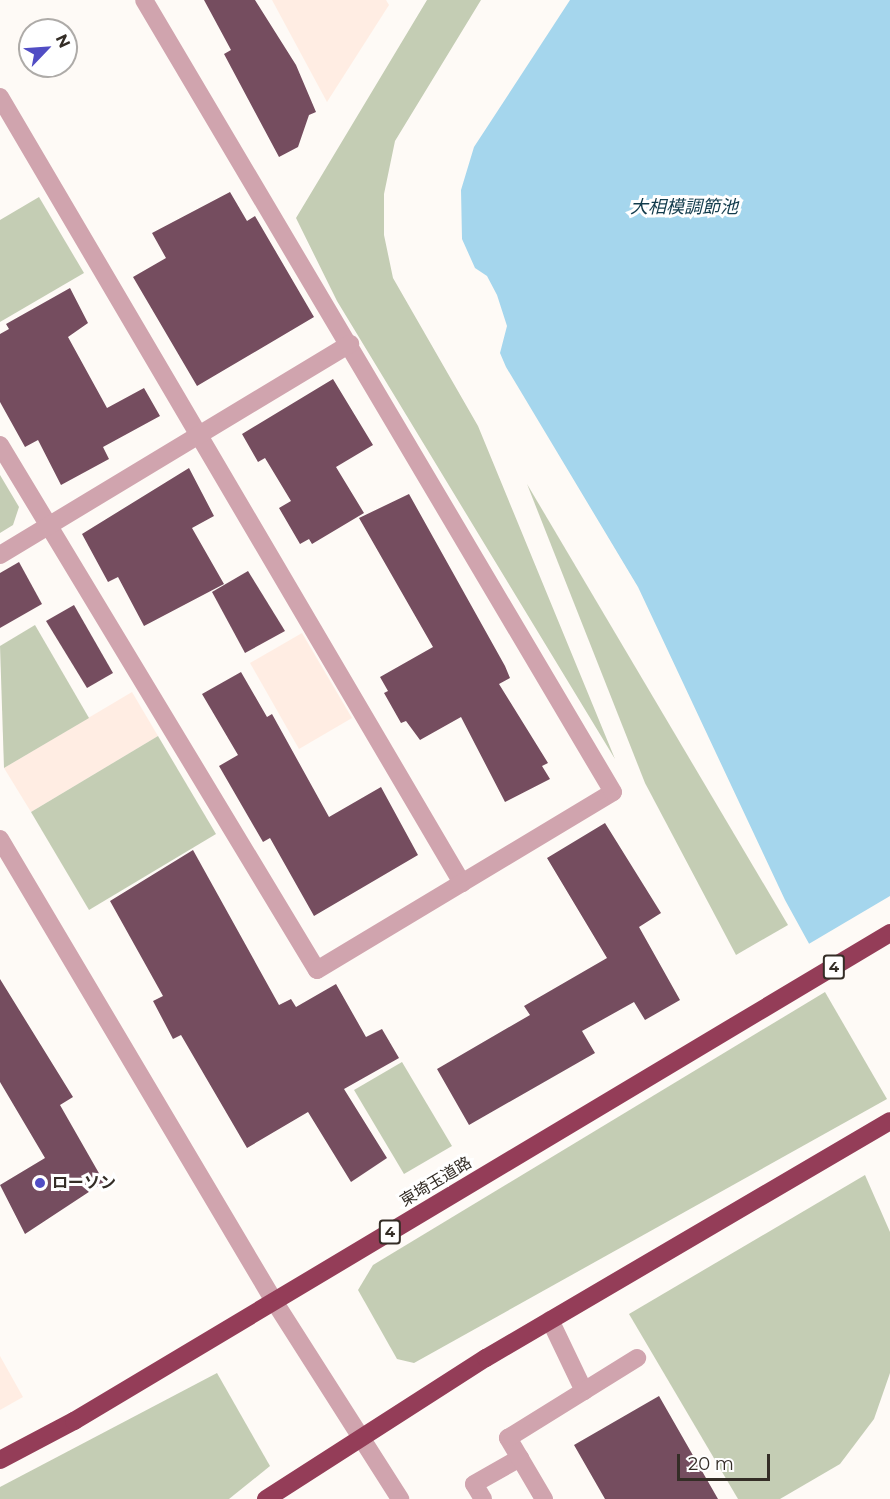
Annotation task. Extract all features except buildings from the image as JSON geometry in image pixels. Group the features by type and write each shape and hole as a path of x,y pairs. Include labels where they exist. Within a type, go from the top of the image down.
{"highway":[{"name":"東埼玉道路","path":"0,1460 274,1301 890,933"},
{"path":"266,1499 359,1437 550,1320 890,1120"}],"street":[{"path":"0,445 317,970 613,792 350,344 144,0"},
{"path":"0,97 462,883"},
{"path":"0,555 350,344"},
{"path":"0,840 274,1301 400,1499"},
{"path":"550,1320 584,1391"},
{"path":"544,1499 508,1438 637,1358"},
{"path":"483,1499 474,1484 520,1458"}],"shaded area":[{"path":"272,0 386,0 389,5 327,102"},
{"path":"302,633 352,718 299,749 250,663"},
{"path":"132,692 158,736 31,812 4,768"},
{"path":"0,1356 23,1397 0,1410"}],"green space":[{"path":"427,0 481,0 395,141 384,194 384,235 393,278 478,426 615,759 337,301 296,218"},
{"path":"39,197 84,273 0,322 0,220"},
{"path":"0,475 19,507 13,525 0,533"},
{"path":"527,484 788,925 736,955 645,783"},
{"path":"35,625 89,718 4,768 0,646"},
{"path":"158,736 216,834 89,910 31,812"},
{"path":"825,992 887,1099 414,1363 397,1359 358,1290 373,1265"},
{"path":"402,1062 452,1146 404,1174 354,1090"},
{"path":"865,1175 890,1232 890,1373 874,1419 840,1464 780,1499 738,1499 629,1314"},
{"path":"217,1373 270,1466 229,1499 0,1499 0,1487"}],"water":[{"name":"大相模調節池","path":"570,0 890,0 890,1091 785,900 638,587 506,367 500,353 507,326 497,295 487,276 475,268 462,239 461,190 474,147"}],"pier":[{"path":"890,896 890,1094 807,945"}],"place":[{"name":"ローソン","path":"40,1183"}]}
